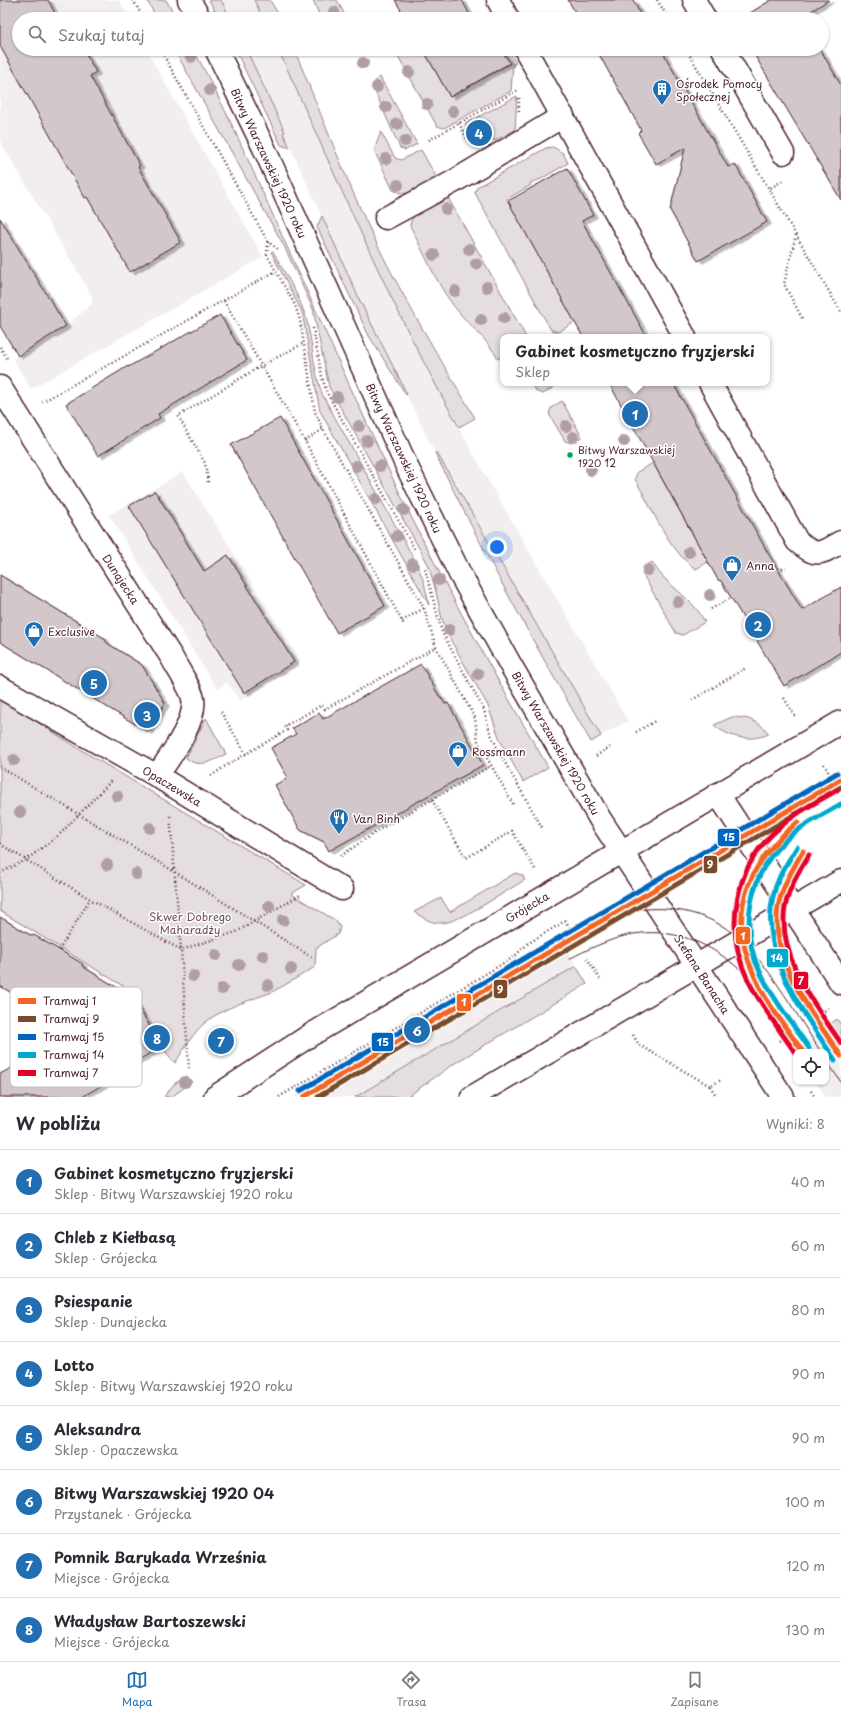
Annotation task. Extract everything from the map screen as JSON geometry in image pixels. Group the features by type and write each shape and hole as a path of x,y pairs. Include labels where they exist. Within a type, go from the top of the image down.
{"main road":[{"path":"189,0 196,12"},
{"path":"498,0 504,12"},
{"path":"694,0 702,12"},
{"name":"Bitwy Warszawskiej 1920 roku","path":"219,56 264,148 408,469 451,556 494,637 571,770 622,851"},
{"path":"529,56 564,116 683,334"},
{"path":"727,56 783,153"},
{"path":"386,218 453,182 564,116"},
{"path":"712,386 797,541 815,553 824,552 841,542"},
{"name":"Dunajecka","path":"0,387 172,658 193,698 194,710 162,779"},
{"name":"Opaczewska","path":"0,687 132,761 342,889"},
{"name":"Grójecka","path":"215,1097 308,1036 841,722"},
{"path":"718,794 841,983"},
{"name":"Stefana Banacha","path":"622,851 783,1097"},
{"path":"472,1097 841,881"}],"path":[{"path":"133,0 140,12"},
{"path":"657,0 665,12"},
{"path":"164,56 268,242 278,248 281,255"},
{"path":"690,56 770,189 841,312"},
{"path":"429,140 519,90 521,83"},
{"path":"770,189 795,174 783,153"},
{"path":"796,235 784,284 803,320"},
{"path":"268,242 267,255 298,312 315,412 323,429 424,608 436,647 475,718 478,742 513,804"},
{"path":"18,416 276,271"},
{"path":"224,300 305,441 404,625"},
{"path":"312,324 322,377 327,393 417,553"},
{"path":"208,482 205,463 178,416 261,366 304,343"},
{"path":"305,441 323,429"},
{"path":"424,567 442,632 484,710 493,739 500,754 543,829"},
{"path":"711,609 731,598"},
{"path":"402,621 424,608"},
{"path":"206,780 224,767 287,730 284,726 322,705 325,710 436,647"},
{"path":"692,700 746,668"},
{"path":"784,698 798,721"},
{"path":"219,709 246,754"},
{"path":"636,732 655,721"},
{"path":"595,756 610,747"},
{"path":"820,758 830,775"},
{"path":"0,873 26,860 59,835 78,814 132,761"},
{"path":"339,857 377,831 491,766"},
{"path":"0,767 175,872 313,958"},
{"path":"162,779 175,872 182,950 189,1068"},
{"path":"432,800 466,858 512,832 539,875"},
{"path":"0,844 90,899 182,950 236,932 305,892"},
{"path":"59,950 90,899"},
{"path":"563,917 571,930"},
{"path":"279,1097 514,957 527,944 565,921"},
{"path":"587,958 600,979"},
{"path":"821,1013 832,1006"},
{"path":"630,1031 639,1045 710,1086 717,1097"},
{"path":"710,1086 721,1080"}],"shaded area":[{"path":"0,0 119,0 126,12 12,12 12,56 150,56 263,257 31,389 13,359 66,326 92,304 93,298 0,141"},
{"path":"221,0 254,0 260,12 227,12"},
{"path":"249,56 281,56 380,274 428,372 485,475 628,721 601,736 437,453 435,453 360,301"},
{"path":"183,472 301,661 240,701 227,682 217,689 109,515"},
{"path":"559,938 576,966 355,1097 292,1097"},
{"path":"829,1025 841,1043 841,1097 826,1097 818,1085 829,1085 829,1049 793,1048"}],"green space":[{"path":"147,0 166,0 173,12 153,12"},
{"path":"209,0 221,0 227,12 215,12"},
{"path":"254,0 270,0 277,12 260,12"},
{"path":"313,0 337,0 343,12 318,12"},
{"path":"178,56 197,56 215,91 236,133 356,399 421,537 504,691 548,767 523,782 500,740 488,706 449,637 442,619 428,564 329,387 313,309 284,246"},
{"path":"238,56 249,56 285,132 283,133 290,148 281,145"},
{"path":"281,56 297,56 344,170 376,242 411,309 475,418 459,427 410,335 343,193"},
{"path":"398,56 427,56 450,97 510,64 505,56 512,56 516,63 513,64 511,91 444,128 437,126"},
{"path":"380,77 417,144 406,150 400,148 373,87 376,80"},
{"path":"517,96 515,130 494,141 484,122 468,130 465,124"},
{"path":"381,132 395,158 401,160 421,150 438,180 411,193 393,190 374,150"},
{"path":"553,147 563,153 568,163 541,179 530,183 531,185 507,199 575,322 558,332 551,330 475,193 477,187 546,148"},
{"path":"446,194 524,334 500,334 500,358 498,359 488,344 453,305 447,296 435,276 410,226 414,215 429,203"},
{"path":"322,216 360,301 407,394 406,395 369,336 317,227"},
{"path":"273,251 303,309 317,377 323,396 417,564 424,582 429,605 320,411 302,312 271,252"},
{"path":"533,386 554,387 543,394 537,392"},
{"path":"562,401 582,437 571,443 565,441 549,414 551,408"},
{"path":"435,453 437,453 601,736 591,742 510,599"},
{"path":"653,463 708,562 696,569 687,562 669,540 635,479 637,472"},
{"path":"652,562 664,578 693,605 705,622 683,635 676,633 642,573 644,567"},
{"name":"Skwer Dobrego Maharadży","path":"0,698 78,748 306,885 291,894 335,920 340,927 338,934 316,948 315,967 272,992 222,1011 207,1021 193,1035 175,1063 164,1050 142,1013 142,987 125,987 0,911"},
{"path":"732,717 753,721 762,726 769,734 754,738 733,736 714,725"},
{"path":"206,718 226,754 206,763 196,763 186,758"},
{"path":"515,873 522,875 525,880 482,906 448,922 436,923 414,912 441,898 450,912"},
{"path":"576,966 587,984 455,1063 407,1097 355,1097"},
{"path":"837,1019 841,1025 841,1043 829,1025"},
{"path":"187,1076 192,1082 171,1097 164,1097 174,1084"}],"building":[{"path":"0,0 48,0 54,12 12,12 12,56 87,56 96,72 90,76 140,166 138,167 181,242 130,272 87,197 85,198 0,46"},
{"path":"395,0 462,0 468,12 402,12"},
{"path":"568,0 633,0 639,12 575,12"},
{"path":"771,0 829,0 809,12 752,12"},
{"path":"427,56 506,56 510,63 450,97"},
{"path":"600,56 665,56 728,167 735,164 767,222 698,261 670,210 685,148 656,164 638,133 641,130"},
{"path":"755,56 824,56 841,85 841,200"},
{"path":"567,168 593,215 582,221 645,334 581,334 508,201"},
{"path":"0,218 66,326 18,356 0,326"},
{"path":"220,315 247,360 158,414 160,418 98,456 66,404 128,366"},
{"path":"611,386 675,386 768,553 802,610 841,587 841,652 784,686 721,581 718,580"},
{"path":"280,418 385,606 337,633 231,445"},
{"path":"155,491 204,571 228,555 294,662 244,693 129,506"},
{"path":"0,575 104,638 107,643 142,665 165,703 148,732 0,642"},
{"path":"421,664 439,696 445,704 448,703 483,765 329,851 324,842 300,830 275,785 288,778 271,748 296,734 292,728 319,713 323,719"},
{"path":"0,917 83,964 82,966 116,987 10,987 10,992 0,986"},
{"path":"142,1013 162,1046 142,1058"},
{"path":"10,1069 10,1087 99,1087 82,1097 0,1097 0,1074"}],"tram line":[{"name":"15","path":"300,1091 837,773"},
{"name":"1","path":"304,1097 841,779"},
{"name":"9","path":"318,1097 841,787"},
{"name":"7","path":"793,1050 759,999 748,980 740,960 736,940 735,919 738,898 743,879 752,860 764,843 792,817 837,790"},
{"name":"14","path":"809,1048 772,994 761,974 754,956 750,938 749,920 751,902 756,885 764,868 774,853 787,839 800,829 841,804"},
{"name":"1","path":"798,822 766,854 755,872 747,890 742,910 742,931 746,952 754,975 770,1005 801,1049"},
{"name":"14","path":"797,847 780,876 772,901 771,926 775,950 783,973 794,996 835,1060"},
{"name":"1","path":"803,851 785,885 778,907 777,927 780,947 787,967 806,1004 841,1056"},
{"name":"7","path":"809,855 798,873 785,907 784,926 787,944 792,962 800,980 820,1013 841,1043"},
{"path":"584,931 617,915 649,909 683,911 699,915 715,922 729,930 742,941 764,966 819,1049"},
{"path":"569,959 598,945 628,935 651,933 674,935 695,941 715,951 733,964 750,979 778,1014"},
{"path":"829,1064 841,1082"}],"place":[{"name":"Ośrodek Pomocy Społecznej","path":"662,106"},
{"name":"Lotto","path":"479,133"},
{"name":"Gabinet kosmetyczno fryzjerski","path":"635,414"},
{"name":"Bitwy Warszawskiej 1920 12","path":"570,455"},
{"name":"Anna","path":"732,582"},
{"name":"Chleb z Kiełbasą","path":"758,625"},
{"name":"Exclusive","path":"34,648"},
{"name":"Aleksandra","path":"94,683"},
{"name":"Psiespanie","path":"147,715"},
{"name":"Rossmann","path":"458,768"},
{"name":"Van Binh","path":"339,835"},
{"name":"Bitwy Warszawskiej 1920 04","path":"417,1030"},
{"name":"Władysław Bartoszewski","path":"157,1038"},
{"name":"Pomnik Barykada Września","path":"221,1041"}]}
